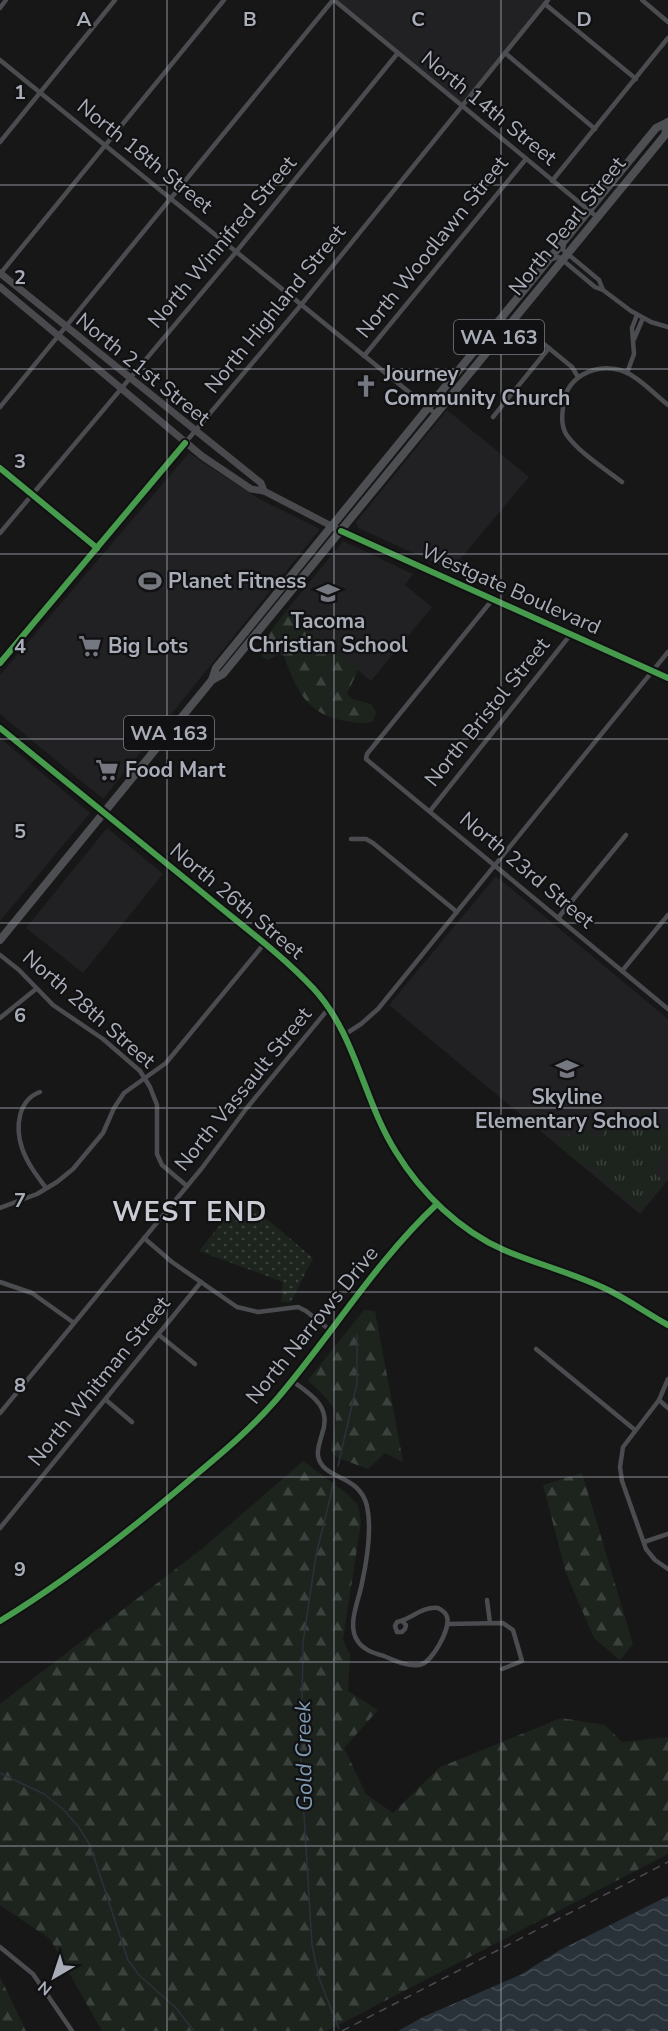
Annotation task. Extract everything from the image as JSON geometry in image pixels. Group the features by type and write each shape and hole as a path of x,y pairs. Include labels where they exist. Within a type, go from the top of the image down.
{"main road":[{"name":"North Pearl Street","path":"0,940 212,680 216,668 544,263 656,128 668,122"},
{"name":"North Pearl Street","path":"212,680 223,674 665,135 668,122"}],"street":[{"path":"0,8 6,0"},
{"path":"0,142 115,0"},
{"path":"0,274 224,0"},
{"path":"0,407 333,0"},
{"name":"North 14th Street","path":"333,0 597,218"},
{"path":"642,0 668,22"},
{"path":"546,2 636,79"},
{"name":"North Highland Street","path":"0,663 301,305 546,2"},
{"path":"552,181 668,38"},
{"path":"505,53 595,129"},
{"name":"North Winnifred Street","path":"0,532 236,252 398,54"},
{"name":"North 18th Street","path":"0,60 436,414"},
{"name":"North Woodlawn Street","path":"364,356 526,159"},
{"path":"570,233 563,247 565,257 595,287 603,290 637,315 668,327"},
{"path":"544,263 557,257 565,257 599,280 603,290"},
{"name":"North 21st Street","path":"0,274 261,483 264,491"},
{"name":"North 21st Street","path":"0,287 185,443 221,470 250,489 264,491 341,531"},
{"path":"627,373 634,354 631,332 637,315"},
{"path":"633,339 643,318"},
{"path":"528,331 572,367 578,377"},
{"path":"493,417 549,348"},
{"path":"622,482 572,441 564,428 562,413 565,396 578,377 595,369 607,368 627,373 668,405"},
{"path":"0,468 97,548"},
{"name":"Westgate Boulevard","path":"341,531 668,678"},
{"name":"North 23rd Street","path":"493,599 366,756 367,760 668,1010"},
{"name":"North Bristol Street","path":"430,811 570,634"},
{"path":"344,1035 378,1009 668,652"},
{"name":"North 26th Street","path":"0,728 105,812 301,976 329,1008 344,1035 381,1125 393,1147 414,1178 437,1204"},
{"path":"558,918 626,835"},
{"path":"351,838 366,839 373,843 457,912"},
{"path":"622,971 668,915"},
{"path":"0,1208 19,1202 46,1188 78,1164 103,1133 120,1099 144,1077 166,1063 264,944"},
{"name":"North 28th Street","path":"0,954 58,1010 122,1054 144,1077 157,1105 157,1154 162,1165 187,1186"},
{"path":"0,1018 36,989"},
{"name":"North Vassault Street","path":"0,1413 187,1186 246,1109 329,1008"},
{"path":"40,1092 30,1096 23,1104 19,1131 26,1156 46,1188"},
{"path":"437,1204 458,1222 502,1249 603,1287 668,1325"},
{"name":"North Narrows Drive","path":"0,1621 73,1573 161,1504 245,1433 292,1381 406,1236 437,1204"},
{"path":"144,1238 229,1303 243,1310 258,1312 298,1307 332,1331"},
{"path":"0,1282 32,1293 74,1323"},
{"name":"North Whitman Street","path":"0,1528 201,1282"},
{"path":"159,1335 195,1364"},
{"path":"536,1349 635,1430"},
{"path":"668,1379 659,1400 623,1447 621,1458 621,1475 646,1549 655,1560 668,1569"},
{"path":"292,1381 316,1400 324,1412 326,1424 318,1447 320,1462 328,1471 357,1486 367,1506 368,1532 365,1562 353,1624 354,1635 358,1643 369,1651 404,1664 424,1664 432,1656 448,1624 446,1615 434,1607 411,1615 403,1622"},
{"path":"106,1400 132,1422"},
{"path":"659,1400 668,1408"},
{"path":"644,1542 668,1534"},
{"path":"487,1600 490,1623"},
{"path":"448,1624 503,1623 513,1630 522,1661 502,1669"},
{"path":"0,1947 33,1974 72,2031"}],"shaded area":[{"path":"334,0 548,0 462,106"},
{"path":"447,410 529,477 451,570 358,528 356,522"},
{"path":"189,453 259,499 320,529 103,799 0,714 0,675"},
{"path":"343,541 413,574 405,585 432,607 371,681 286,611"},
{"path":"0,738 90,813 0,921"},
{"path":"107,828 163,874 83,973 26,928"},
{"name":"Skyline Elementary School","path":"496,876 668,1019 668,1180 640,1214 389,1005"}],"green space":[{"path":"286,611 358,670 347,694 352,699 371,704 376,712 373,721 363,723 345,721 321,713 305,699 299,690 284,656 279,654 268,660 262,657 262,643"},
{"path":"643,1110 668,1131 668,1153 655,1173 665,1182 643,1207 637,1206 583,1162 579,1163 555,1143 562,1137 584,1128 598,1140 619,1115 623,1118 627,1115 630,1118 633,1115 638,1116"},
{"path":"242,1198 313,1258 291,1302 281,1302 283,1282 199,1251"},
{"path":"364,1310 375,1311 403,1462 385,1453 368,1469 336,1457 331,1451 336,1417 331,1404 308,1380"},
{"path":"303,1461 345,1492 358,1505 361,1522 343,1640 350,1655 348,1691 378,1710 344,1748 366,1794 393,1813 440,1767 561,1718 605,1725 622,1742 668,1737 668,1854 327,2031 102,2031 50,1939 0,1905 0,1704 203,1548"},
{"path":"582,1473 633,1644 620,1660 594,1638 566,1573 543,1485"},
{"path":"0,1977 26,2031 0,2031"}],"water":[{"path":"668,1896 668,2031 398,2031 423,2017 520,1975 560,1950"}],"waterway":[{"name":"Gold Creek","path":"338,1466 357,1383 357,1335"},
{"name":"Gold Creek","path":"334,1482 316,1555 303,1643 301,1765 312,1945 319,1978 339,2029"},
{"path":"0,1773 44,1794 63,1809 78,1826 90,1845 128,1960 139,1975 176,2008 194,2031"}],"railway":[{"path":"342,2031 668,1862"}],"cycle path":[{"path":"0,663 185,443"},
{"path":"0,468 97,548"},
{"path":"341,531 668,678"},
{"path":"0,728 260,940 313,988 328,1006 339,1026 375,1111 396,1152 417,1182 443,1209 488,1242 604,1288 668,1325"},
{"path":"0,1621 49,1590 119,1538 244,1433 296,1376 393,1250 437,1204"}],"place":[{"name":"Journey Community Church","path":"366,386"},
{"name":"Planet Fitness","path":"150,581"},
{"name":"Tacoma Christian School","path":"328,593"},
{"name":"Big Lots","path":"90,646"},
{"name":"Food Mart","path":"107,770"},
{"name":"Skyline Elementary School","path":"567,1069"}],"district":[{"name":"WEST END","path":"190,1212"}]}
